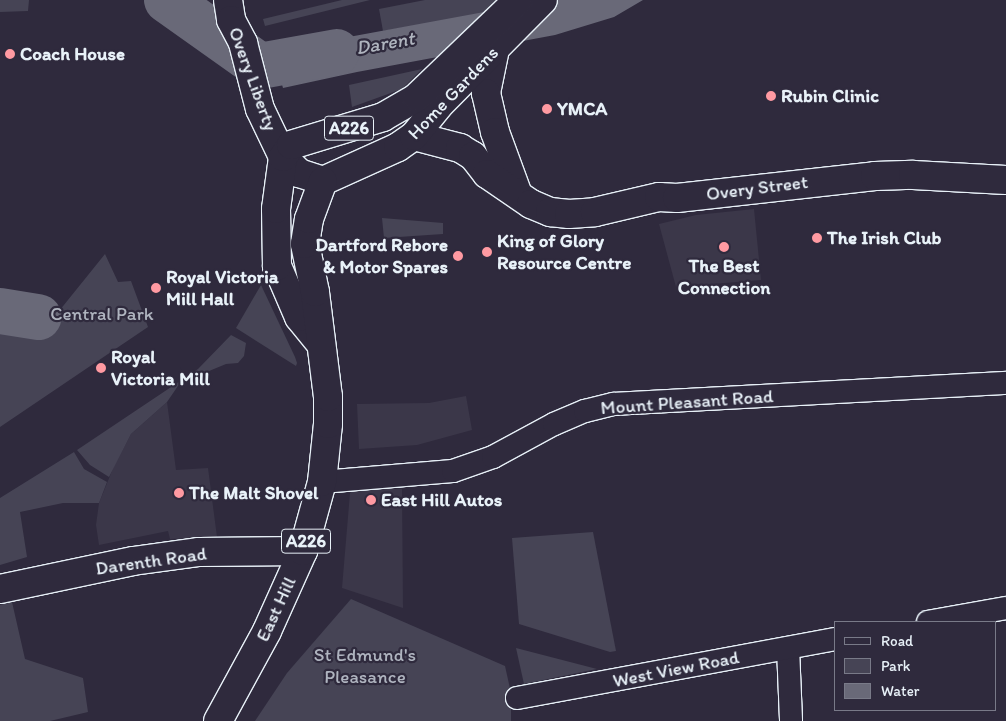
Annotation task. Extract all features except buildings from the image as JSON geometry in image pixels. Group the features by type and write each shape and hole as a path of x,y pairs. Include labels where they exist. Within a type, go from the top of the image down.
{"main road":[{"name":"Overy Liberty","path":"228,0 231,20 243,43 260,109 283,157"},
{"name":"Home Gardens","path":"323,181 398,147 414,136 428,102 518,0"},
{"name":"Home Gardens","path":"283,157 291,145 428,102 495,49 544,0"},
{"path":"495,49 486,93 495,132 516,192"},
{"name":"Overy Street","path":"414,136 449,144 467,152 478,161 488,174 531,204 544,210 582,214 659,197 677,198 840,179 913,175 1006,180"},
{"path":"283,157 299,173 323,181"},
{"path":"283,157 276,209 277,266 299,317 320,343"},
{"name":"East Hill","path":"218,721 267,631 303,551 322,482 328,424 328,397 315,292 306,244 309,219 323,181"},
{"name":"Darenth Road","path":"0,589 133,561 199,552 303,551"}],"street":[{"name":"Mount Pleasant Road","path":"322,482 453,471 493,458 554,424 585,411 614,404 1006,383"},
{"path":"934,621 1006,608"},
{"name":"West View Road","path":"517,698 834,639"},
{"path":"788,648 791,721"}],"shaded area":[{"path":"754,209 761,280 676,287 659,224 696,215"},
{"path":"466,396 472,430 417,445 359,449 357,404 429,403"},
{"path":"167,402 176,470 208,468 217,537 170,539 168,531 99,545 96,525 99,503 114,466 131,434"},
{"path":"356,489 402,489 403,608 342,588 350,493"}],"green space":[{"path":"0,0 29,0 28,11 0,12"},
{"path":"342,0 370,0 265,26 263,19"},
{"path":"425,0 502,0 489,13 383,31 379,9"},
{"path":"422,69 402,89 352,107 349,85"},
{"path":"382,218 443,223 443,234 384,238"},
{"name":"Central Park","path":"105,254 118,282 131,281 148,327 0,427 0,324 47,326"},
{"path":"261,285 295,357 296,366 236,328"},
{"path":"231,335 246,343 244,356 238,363 226,364 180,383 167,402 131,434 109,477 90,465 77,450 198,369"},
{"path":"74,452 84,469 107,482 99,503 63,503 20,512 27,557 0,565 0,498"},
{"path":"593,532 616,651 610,652 519,624 512,538"},
{"name":"St Edmund's Pleasance","path":"351,599 505,666 511,693 511,721 255,721 287,673"},
{"path":"12,602 25,659 83,678 88,712 50,721 0,721 0,605"},
{"path":"516,648 597,669 524,684"}],"water":[{"path":"550,0 643,0 614,17 555,35 357,72 283,88 273,54 327,41"}],"waterway":[{"name":"Darent","path":"167,0 260,66 337,52"},
{"name":"Darent","path":"0,311 39,317"}],"place":[{"name":"Coach House","path":"10,54"},
{"name":"Rubin Clinic","path":"771,96"},
{"name":"YMCA","path":"547,109"},
{"name":"The Irish Club","path":"817,238"},
{"name":"The Best Connection","path":"724,247"},
{"name":"King of Glory Resource Centre","path":"487,252"},
{"name":"Dartford Rebore & Motor Spares","path":"458,256"},
{"name":"Royal Victoria Mill Hall","path":"156,288"},
{"name":"Royal Victoria Mill","path":"101,368"},
{"name":"The Malt Shovel","path":"179,493"},
{"name":"East Hill Autos","path":"371,500"}]}
